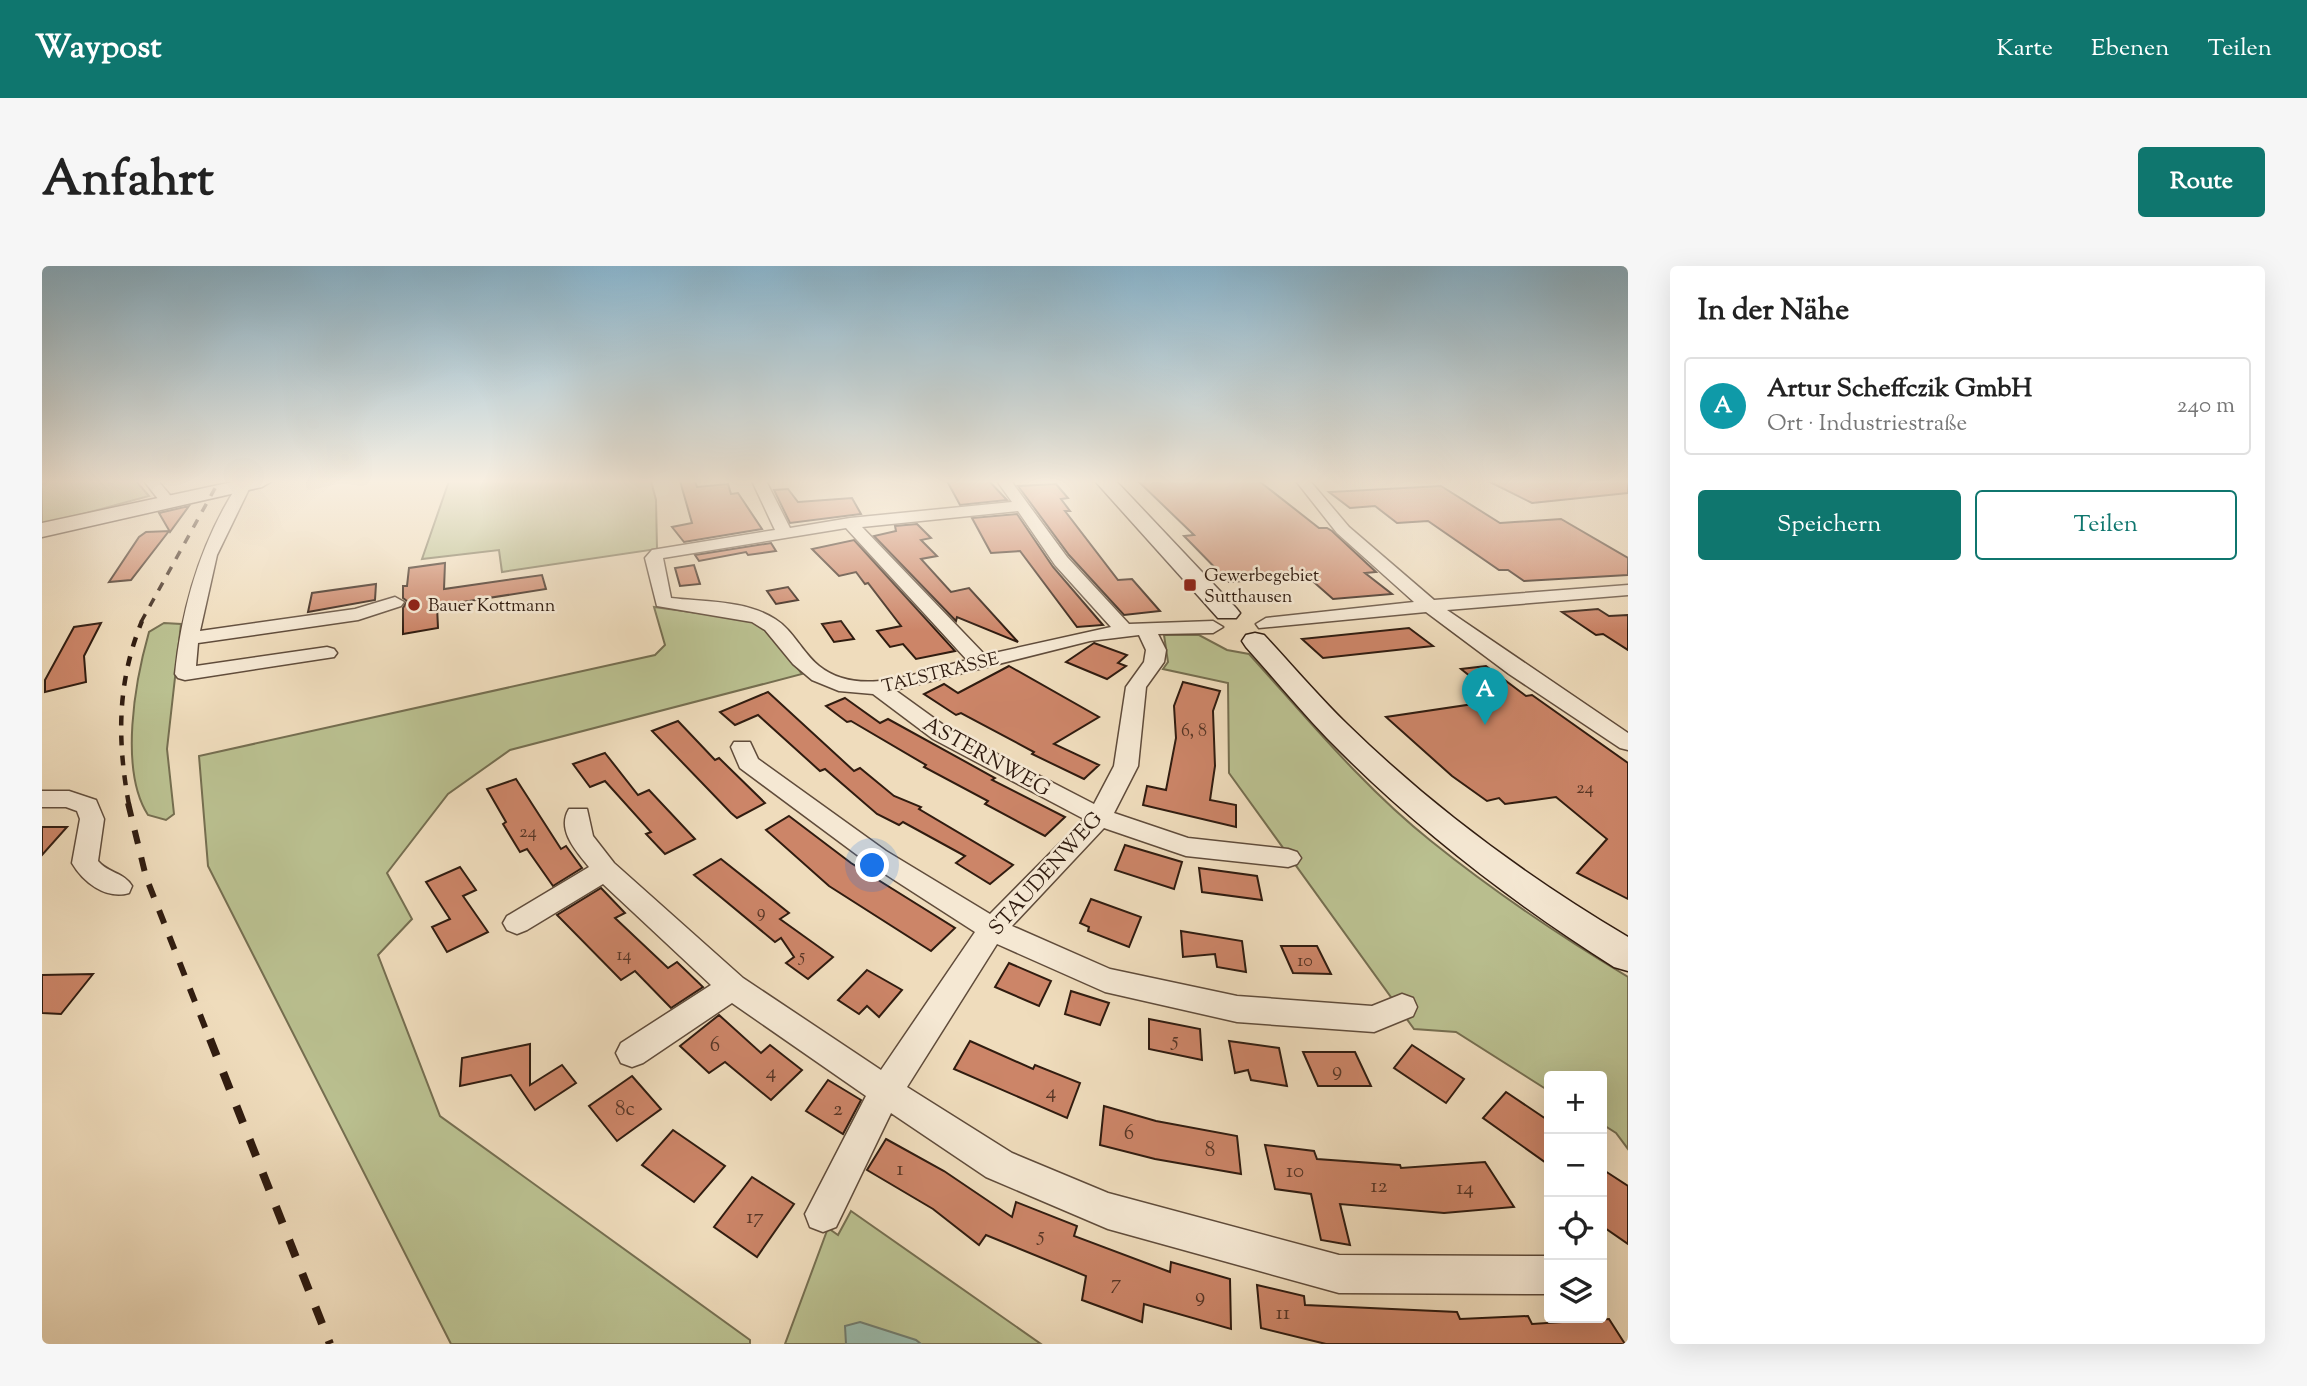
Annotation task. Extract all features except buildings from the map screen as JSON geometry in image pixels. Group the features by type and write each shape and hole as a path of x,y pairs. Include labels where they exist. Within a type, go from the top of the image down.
{"street":[{"path":"218,531 207,557 189,619 185,674 327,653"},
{"path":"784,532 789,531"},
{"path":"858,531 981,663"},
{"path":"1040,531 1061,561 1135,629"},
{"path":"1147,531 1220,620 1244,614 1335,729 1442,828 1503,875 1628,956"},
{"path":"1346,531 1427,606 1628,743"},
{"name":"TALSTRASSE","path":"784,532 658,554 653,558 663,602 754,616 771,624 804,664 830,684 853,689 878,688 1135,629 1220,620"},
{"path":"1261,633 1427,606 1628,590"},
{"path":"187,639 358,614 395,602"},
{"name":"STAUDENWEG","path":"823,1214 885,1092 992,929 1100,817 1126,766 1136,687 1154,662 1156,650 1135,629"},
{"name":"ASTERNWEG","path":"878,688 941,734 1100,817 1186,846 1288,858"},
{"path":"742,747 748,764 877,857 992,929 1105,980 1237,1009 1374,1019 1402,1007"},
{"path":"42,799 69,799 87,806 92,819 85,863 95,875 119,886"},
{"path":"578,815 580,838 605,870 732,987 885,1092 999,1165 1108,1211 1339,1274 1544,1275"},
{"path":"517,923 605,870"},
{"path":"632,1053 732,987"}],"green space":[{"path":"432,531 657,531 657,549 502,572 499,550 422,559"},
{"path":"654,607 750,620 765,627 802,674 510,750 448,794 387,873 412,919 378,955 440,1116 750,1340 750,1344 451,1344 208,866 199,756 655,655 665,645"},
{"path":"164,623 181,624 167,749 174,814 166,820 148,815 139,796 132,750 135,700 149,632"},
{"path":"1164,635 1199,635 1227,650 1249,654 1336,751 1406,820 1454,860 1503,895 1628,977 1628,1149 1616,1133 1607,1127 1607,1071 1544,1071 1544,1088 1456,1032 1414,1029 1229,773 1228,683 1163,669 1168,662"},
{"path":"851,1211 1041,1344 785,1344 828,1228 838,1235"}],"shaded area":[{"path":"860,1322 921,1344 846,1344 845,1326"}],"railway":[{"path":"141,622 191,531"},
{"path":"129,805 122,757 122,712 128,666 142,621"},
{"path":"128,803 146,877 210,1040"},
{"path":"210,1039 330,1344"}],"place":[{"name":"Gewerbegebiet Sutthausen","path":"1190,585"},
{"name":"Bauer Kottmann","path":"414,605"},
{"name":"Artur Scheffczik GmbH","path":"1485,725"}]}
